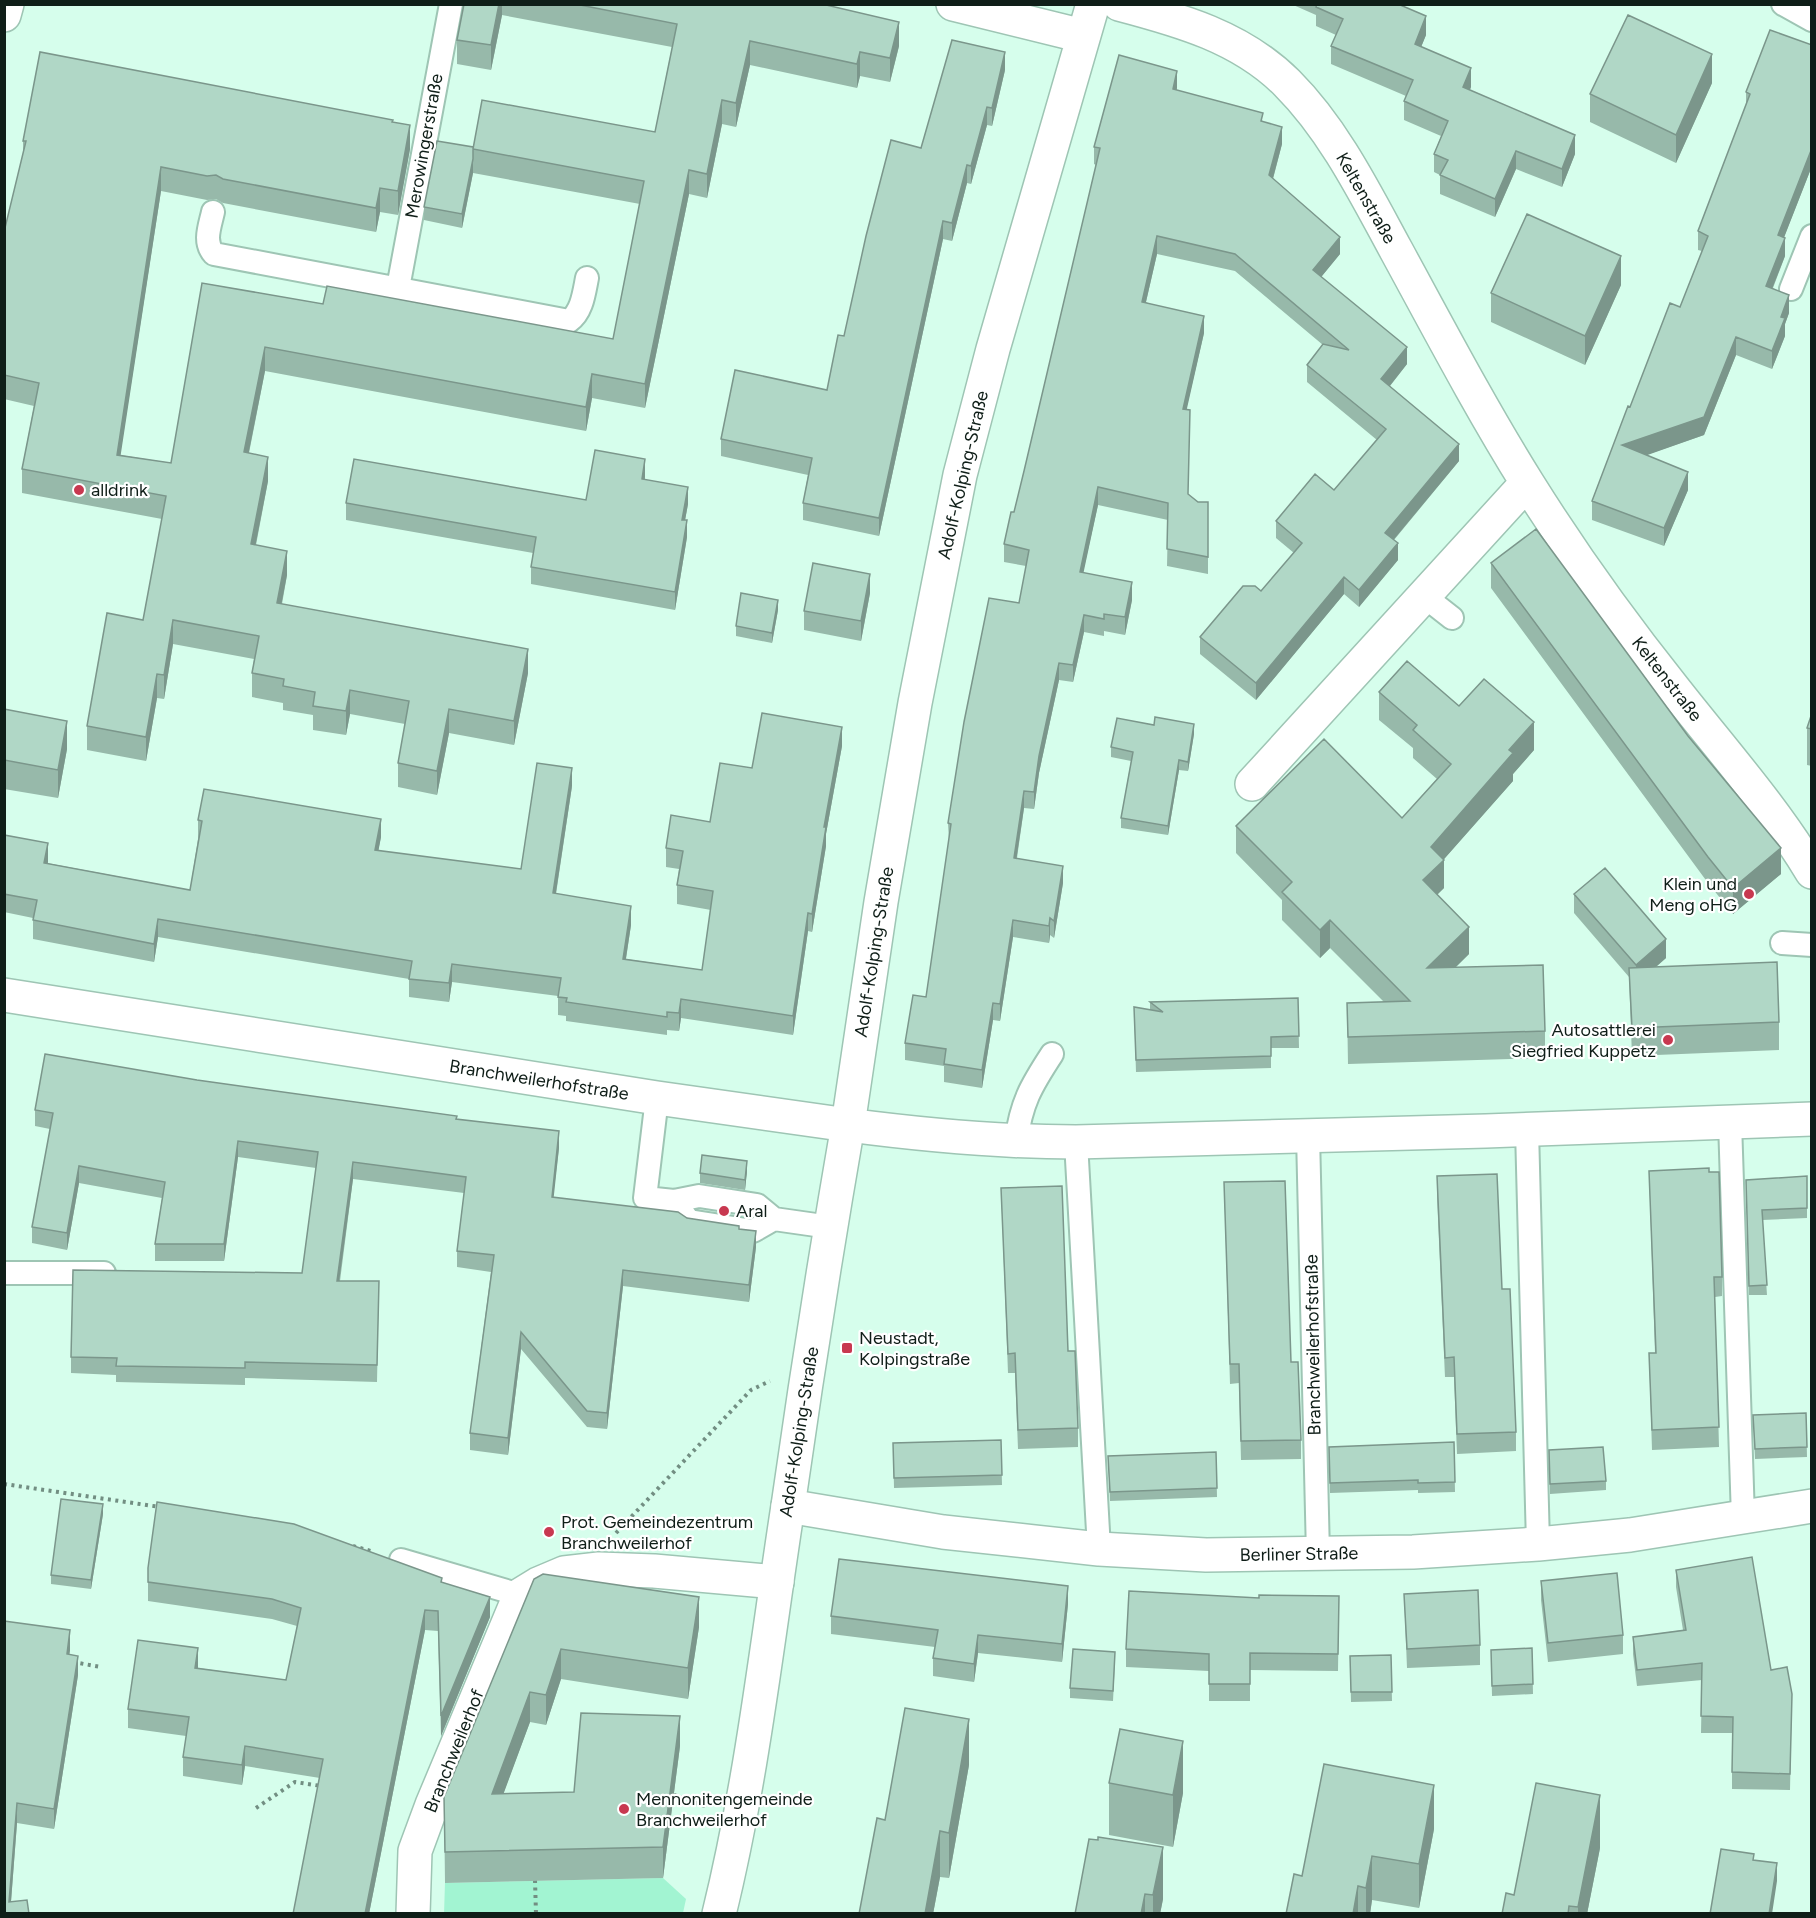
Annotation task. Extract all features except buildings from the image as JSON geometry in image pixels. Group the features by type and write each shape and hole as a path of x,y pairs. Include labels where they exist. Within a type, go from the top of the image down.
{"street":[{"path":"4,15 7,4"},
{"path":"953,4 1083,36"},
{"name":"Adolf-Kolping-Straße","path":"719,1914 740,1818 757,1719 881,902 944,550 960,475 990,360 1093,4"},
{"name":"Keltenstraße","path":"1119,4 1203,29 1247,51 1287,83 1323,125 1363,189 1474,393 1527,483 1580,564 1672,687 1749,784 1812,872"},
{"path":"1252,784 1527,483"},
{"name":"Branchweilerhofstraße","path":"5,998 657,1098 936,1136 1016,1142 1527,1130 1812,1119"},
{"name":"Berliner Straße","path":"788,1506 944,1532 1099,1549 1206,1555 1318,1555 1538,1544 1630,1535 1812,1506"},
{"path":"520,1595 564,1573 599,1569 654,1571 777,1582"},
{"name":"Branchweilerhof","path":"412,1914 415,1851 432,1804 520,1595"}],"lane":[{"name":"Merowingerstraße","path":"398,288 451,4"},
{"path":"1783,4 1812,20"},
{"path":"213,212 207,241 209,249 214,254 569,321 575,316 581,303 587,278"},
{"path":"1791,289 1812,236"},
{"path":"1424,596 1452,618"},
{"path":"1782,943 1812,945"},
{"path":"1016,1142 1019,1119 1029,1090 1052,1054"},
{"path":"657,1098 645,1198 674,1201 699,1196 757,1205 774,1219 830,1227"},
{"path":"1730,1122 1743,1518"},
{"path":"1527,1130 1538,1544"},
{"name":"Branchweilerhofstraße","path":"1308,1135 1318,1555"},
{"path":"1076,1142 1099,1549"},
{"path":"4,1273 122,1274"},
{"path":"401,1560 520,1595"}],"path":[{"path":"599,1569 613,1536 751,1390 810,1362"},
{"path":"4,1484 161,1507"},
{"path":"346,1544 401,1560"},
{"path":"69,1661 101,1667"},
{"path":"256,1808 295,1782 329,1787"},
{"path":"535,1880 536,1914"}],"green space":[{"path":"663,1878 686,1899 683,1913 444,1914 445,1883"}],"place":[{"name":"alldrink","path":"79,490"},
{"name":"Klein und Meng oHG","path":"1749,894"},
{"name":"Autosattlerei Siegfried Kuppetz","path":"1668,1040"},
{"name":"Aral","path":"724,1211"},
{"name":"Neustadt, Kolpingstraße","path":"847,1348"},
{"name":"Prot. Gemeindezentrum Branchweilerhof","path":"549,1532"},
{"name":"Mennonitengemeinde Branchweilerhof","path":"624,1809"}]}
